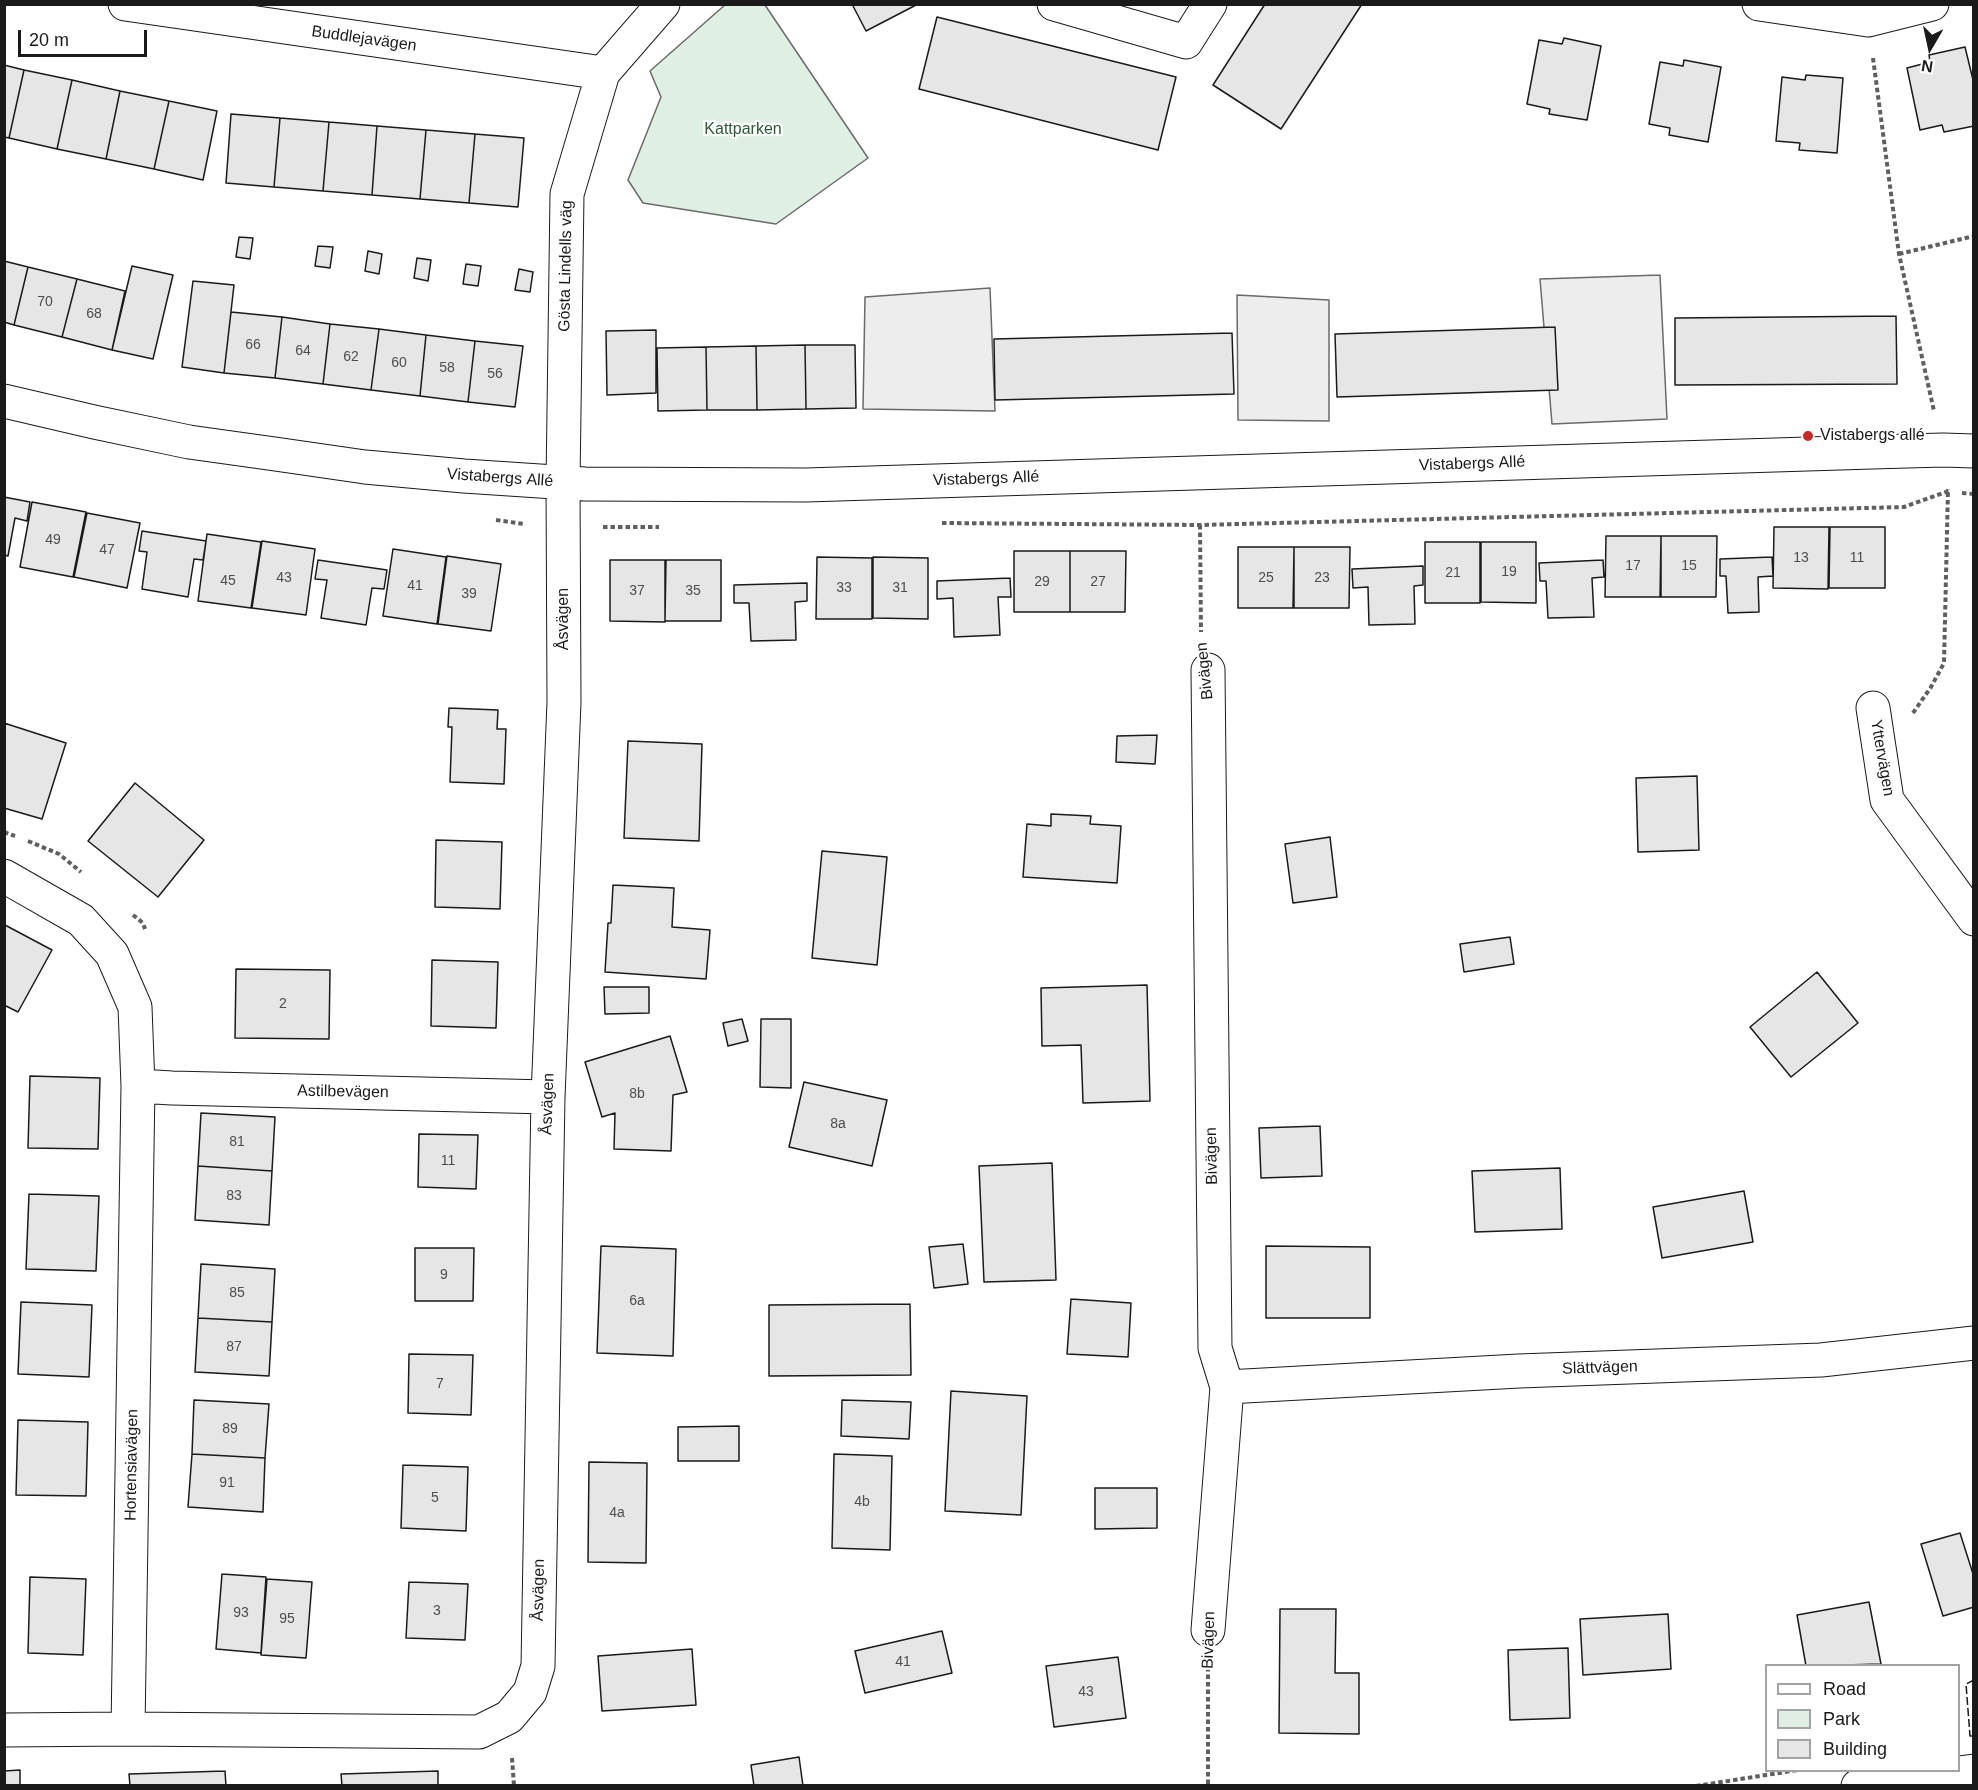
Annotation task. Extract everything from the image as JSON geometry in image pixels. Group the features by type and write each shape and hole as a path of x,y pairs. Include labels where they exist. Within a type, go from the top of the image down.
{"street":[{"name":"Buddlejavägen","path":"125,4 603,73"},
{"name":"Gösta Lindells väg","path":"563,483 567,194 603,73 663,4"},
{"path":"1054,4 1186,42 1210,4"},
{"path":"1759,4 1868,20 1932,4"},
{"name":"Vistabergs Allé","path":"4,401 189,442 431,473 563,483 806,485 1958,450"},
{"name":"Åsvägen","path":"128,1730 479,1732 509,1718 530,1692 538,1666 548,1097 564,702 563,483"},
{"name":"Bivägen","path":"1208,670 1215,1348 1227,1387 1208,1630"},
{"name":"Yttervägen","path":"1874,708 1887,800 1974,919"},
{"name":"Hortensiavägen","path":"4,876 81,920 112,954 135,1007 138,1086 128,1730"},
{"name":"Astilbevägen","path":"138,1086 548,1097"},
{"name":"Slättvägen","path":"1227,1387 1519,1371 1821,1360 1974,1343"},
{"path":"4,1730 128,1730"},
{"path":"1858,1785 1974,1771"}],"path":[{"path":"1868,20 1899,254 1958,450 1948,491"},
{"path":"1899,254 1974,236"},
{"path":"938,523 1200,525 1904,507 1948,491 1974,494"},
{"name":"Yttervägen","path":"1874,708 1904,726 1931,687 1944,663 1948,491"},
{"name":"Bivägen","path":"1200,525 1201,635 1208,670"},
{"path":"615,527 662,527"},
{"name":"Bivägen","path":"1208,1630 1208,1785"},
{"path":"1696,1785 1784,1772"}],"green space":[{"name":"Kattparken","path":"726,4 765,5 868,158 776,224 643,203 628,180 661,97 650,71"}],"shaded area":[{"path":"1660,275 1667,419 1552,424 1540,279"},
{"path":"990,288 995,411 863,409 865,297"},
{"path":"1237,295 1329,300 1329,421 1238,420"}],"building":[{"path":"852,4 918,4 866,31"},
{"path":"1265,4 1362,4 1281,129 1213,85"},
{"path":"937,17 1176,77 1158,150 919,89"},
{"path":"1564,38 1601,46 1587,120 1549,114 1550,109 1527,104 1539,40 1562,44"},
{"path":"1965,47 1974,84 1974,126 1944,132 1942,125 1920,130 1907,68 1930,62 1929,55"},
{"path":"1684,60 1721,67 1708,142 1669,135 1670,128 1649,124 1660,62 1683,66"},
{"path":"4,65 24,70 9,138 4,137"},
{"path":"24,70 72,80 57,149 9,138"},
{"path":"1806,75 1843,78 1837,153 1799,150 1800,143 1776,141 1782,77 1805,80"},
{"path":"72,80 120,91 106,159 57,149"},
{"path":"120,91 169,101 154,169 106,159"},
{"path":"169,101 217,111 203,180 154,169"},
{"path":"231,114 280,118 274,187 226,183"},
{"path":"280,118 329,122 323,191 274,187"},
{"path":"329,122 377,126 372,195 323,191"},
{"path":"377,126 426,130 420,199 372,195"},
{"path":"426,130 475,134 469,203 420,199"},
{"path":"475,134 524,138 518,207 469,203"},
{"path":"239,237 253,238 250,259 236,257"},
{"path":"318,246 333,247 330,268 315,266"},
{"path":"368,251 382,254 379,274 365,271"},
{"path":"417,258 431,260 428,281 414,278"},
{"path":"4,261 28,267 14,325 4,322"},
{"path":"466,264 481,266 478,286 463,284"},
{"path":"132,266 173,275 153,359 112,350"},
{"path":"28,267 77,279 62,337 14,325"},
{"path":"519,269 533,272 530,292 515,290"},
{"path":"77,279 125,291 112,350 62,337"},
{"path":"193,281 234,285 224,373 182,367"},
{"path":"231,312 282,317 275,378 224,373"},
{"path":"1896,316 1897,384 1675,385 1675,318"},
{"path":"282,317 330,324 323,384 275,378"},
{"path":"330,324 379,329 371,390 323,384"},
{"path":"1555,327 1558,390 1337,397 1335,334"},
{"path":"379,329 426,335 420,396 371,390"},
{"path":"656,330 656,393 607,395 606,331"},
{"path":"1232,333 1234,394 995,400 994,339"},
{"path":"426,335 475,341 468,402 420,396"},
{"path":"475,341 523,346 515,407 468,402"},
{"path":"805,345 806,409 757,410 756,346"},
{"path":"805,345 855,345 856,408 806,409"},
{"path":"756,346 757,410 707,410 706,347"},
{"path":"706,347 707,410 658,411 657,348"},
{"path":"4,497 30,502 27,521 15,518 8,556 4,555"},
{"path":"32,502 86,512 73,577 20,567"},
{"path":"87,513 140,523 127,588 74,577"},
{"path":"1774,527 1829,527 1828,589 1773,588"},
{"path":"1830,527 1885,527 1885,588 1829,588"},
{"path":"142,531 206,541 203,560 194,559 188,597 142,589 147,552 139,551"},
{"path":"207,534 261,542 251,608 198,601"},
{"path":"1606,536 1661,536 1660,597 1605,597"},
{"path":"1661,536 1717,536 1716,597 1661,597"},
{"path":"262,541 315,549 306,615 252,608"},
{"path":"1425,542 1480,542 1480,603 1425,603"},
{"path":"1481,542 1536,542 1536,603 1481,602"},
{"path":"1238,547 1294,547 1293,608 1238,608"},
{"path":"1294,547 1350,547 1349,608 1294,608"},
{"path":"393,549 446,557 437,624 383,616"},
{"path":"1014,551 1070,551 1070,612 1014,612"},
{"path":"1070,551 1126,551 1125,612 1070,612"},
{"path":"447,556 501,564 491,631 438,624"},
{"path":"817,557 872,558 872,619 816,619"},
{"path":"873,557 928,558 928,619 873,618"},
{"path":"1772,557 1773,576 1758,577 1759,612 1728,613 1726,576 1720,576 1720,559"},
{"path":"318,560 387,570 384,589 372,588 366,625 321,618 327,580 315,579"},
{"path":"610,560 665,560 665,622 610,621"},
{"path":"666,560 721,560 721,621 665,621"},
{"path":"1603,560 1604,577 1592,578 1594,617 1548,618 1546,581 1540,581 1539,563"},
{"path":"1423,566 1423,585 1414,586 1415,624 1369,625 1368,587 1353,588 1352,569"},
{"path":"1010,578 1011,597 998,597 1000,635 954,637 953,598 937,599 937,581"},
{"path":"807,583 807,601 795,602 796,640 751,641 749,603 734,603 734,585"},
{"path":"449,708 498,710 497,729 506,729 504,784 450,782 452,727 448,727"},
{"path":"4,723 66,743 42,819 4,808"},
{"path":"1157,735 1155,764 1116,762 1117,736"},
{"path":"628,741 702,744 699,841 624,838"},
{"path":"1697,776 1699,850 1638,852 1636,778"},
{"path":"135,783 204,840 158,897 88,841"},
{"path":"1051,814 1091,816 1090,824 1121,826 1117,883 1023,877 1027,824 1051,826"},
{"path":"1330,837 1337,897 1293,903 1285,844"},
{"path":"436,840 502,842 500,909 435,907"},
{"path":"822,851 887,857 877,965 812,958"},
{"path":"613,885 674,888 672,927 710,930 706,979 605,972"},
{"path":"5,925 52,950 18,1012 4,1005"},
{"path":"1510,937 1514,964 1464,972 1460,944"},
{"path":"432,960 498,962 496,1028 431,1026"},
{"path":"236,969 330,970 329,1039 235,1038"},
{"path":"1817,972 1858,1023 1791,1077 1750,1027"},
{"path":"1147,985 1150,1101 1083,1103 1081,1045 1042,1046 1041,988"},
{"path":"604,987 649,987 649,1013 605,1014"},
{"path":"742,1019 748,1041 728,1046 723,1023"},
{"path":"761,1019 791,1019 791,1088 760,1087"},
{"path":"670,1036 687,1092 673,1095 671,1151 614,1149 615,1113 602,1117 585,1062"},
{"path":"30,1076 100,1078 98,1149 28,1148"},
{"path":"804,1082 887,1100 872,1166 789,1147"},
{"path":"201,1113 275,1117 272,1171 198,1166"},
{"path":"1320,1126 1322,1176 1261,1178 1259,1128"},
{"path":"419,1134 478,1135 476,1189 418,1187"},
{"path":"1052,1163 1056,1280 984,1282 979,1166"},
{"path":"198,1166 272,1171 269,1225 195,1220"},
{"path":"1560,1168 1562,1229 1475,1232 1472,1171"},
{"path":"1744,1191 1753,1242 1662,1258 1653,1207"},
{"path":"29,1194 99,1196 96,1271 26,1269"},
{"path":"963,1244 968,1284 934,1288 929,1247"},
{"path":"601,1246 676,1249 673,1356 597,1353"},
{"path":"1266,1246 1370,1247 1370,1318 1266,1318"},
{"path":"415,1248 474,1248 473,1301 415,1301"},
{"path":"201,1264 275,1269 272,1322 198,1318"},
{"path":"1071,1299 1131,1303 1128,1357 1067,1354"},
{"path":"21,1302 92,1305 89,1377 18,1374"},
{"path":"910,1304 911,1375 769,1376 769,1305"},
{"path":"198,1318 272,1322 269,1376 195,1372"},
{"path":"409,1354 473,1355 471,1415 408,1413"},
{"path":"951,1391 1027,1396 1021,1515 945,1511"},
{"path":"194,1400 269,1404 265,1458 192,1454"},
{"path":"842,1400 911,1402 909,1439 841,1436"},
{"path":"18,1420 88,1422 86,1496 16,1495"},
{"path":"739,1426 739,1461 678,1461 678,1427"},
{"path":"192,1454 265,1458 263,1512 188,1507"},
{"path":"834,1454 892,1456 890,1550 832,1548"},
{"path":"589,1462 647,1463 646,1563 588,1562"},
{"path":"403,1465 468,1467 466,1531 401,1528"},
{"path":"1095,1488 1157,1488 1157,1528 1095,1529"},
{"path":"1960,1533 1974,1577 1974,1607 1943,1616 1921,1544"},
{"path":"222,1574 266,1577 261,1653 216,1649"},
{"path":"30,1577 86,1579 83,1655 28,1653"},
{"path":"267,1579 312,1582 306,1658 261,1655"},
{"path":"409,1582 468,1584 465,1640 406,1638"},
{"path":"1869,1602 1881,1664 1806,1664 1797,1615"},
{"path":"1280,1609 1336,1609 1335,1673 1359,1673 1359,1734 1279,1733"},
{"path":"1668,1614 1671,1669 1583,1675 1580,1619"},
{"path":"942,1631 952,1673 865,1693 855,1651"},
{"path":"1568,1648 1570,1718 1510,1720 1508,1650"},
{"path":"692,1649 696,1705 602,1711 598,1656"},
{"path":"1118,1657 1126,1718 1054,1727 1046,1666"},
{"path":"799,1757 803,1786 754,1786 751,1765"},
{"path":"20,1770 20,1786 4,1786 4,1771"},
{"path":"225,1771 226,1786 130,1786 129,1774"},
{"path":"438,1771 438,1786 342,1786 341,1774"}],"fence":[{"path":"1974,1680 1966,1684 1970,1736 1974,1736"}],"place":[{"name":"Vistabergs allé","path":"1808,436"}]}
